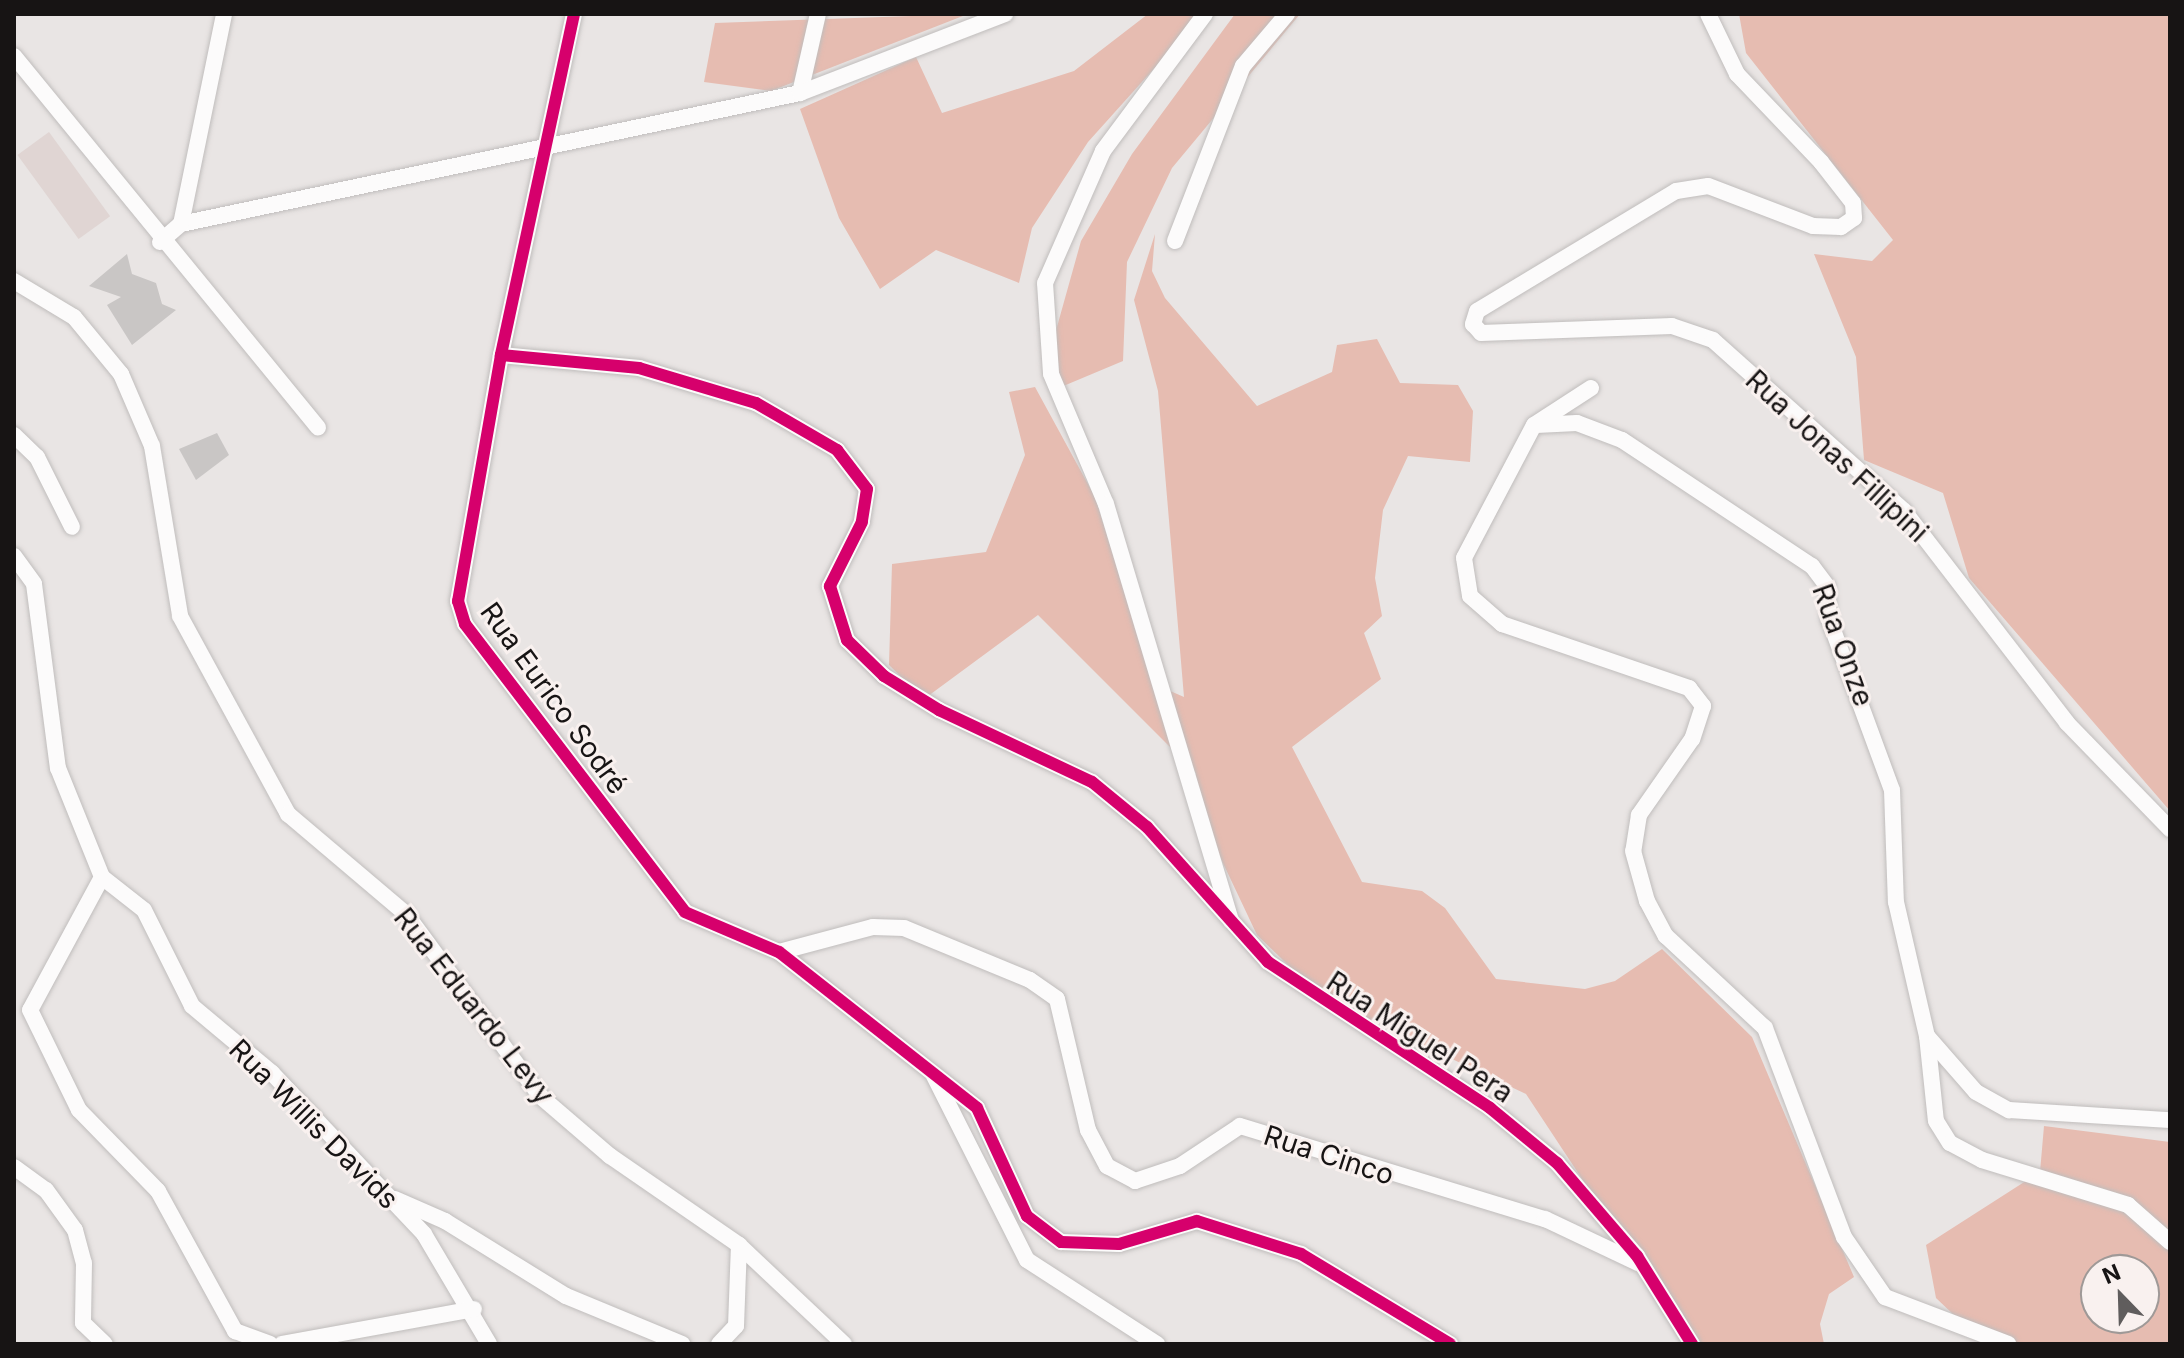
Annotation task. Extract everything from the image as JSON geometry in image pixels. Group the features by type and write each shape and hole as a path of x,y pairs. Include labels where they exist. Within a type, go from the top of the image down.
{"street":[{"path":"181,224 224,14"},
{"name":"Rua Eurico Sodré","path":"574,14 501,355 460,612 685,912 779,952 930,1068 1027,1260 1157,1344"},
{"path":"800,93 818,14"},
{"path":"160,242 181,224 800,93 1005,14"},
{"path":"1205,14 1103,151 1045,283 1051,374 1106,504 1233,926"},
{"path":"1175,241 1243,66 1287,14"},
{"name":"Rua Jonas Fillipini","path":"1708,14 1716,44 1821,162 1853,203 1854,218 1841,227 1813,226 1708,186 1676,191 1477,311 1473,324 1481,333 1672,326 1713,340 1904,511 2067,723 2170,829"},
{"path":"14,56 160,242 318,428"},
{"name":"Rua Eduardo Levy","path":"14,281 74,317 121,374 152,446 180,616 288,814 406,914 540,1096 610,1156 739,1245 844,1344"},
{"name":"Rua Miguel Pera","path":"501,355 639,368 756,403 837,450 867,489 862,522 830,586 847,640 884,676 939,710 1092,782 1147,827 1233,926 1333,1011 1490,1108 1557,1163 1642,1265 1692,1344"},
{"path":"1591,388 1534,425 1464,558 1470,596 1502,624 1689,688 1703,706 1692,739 1639,815 1633,851 1647,901 1666,936 1765,1028 1844,1237 1885,1297 2008,1344"},
{"name":"Rua Onze","path":"1534,425 1577,423 1622,440 1812,566 1827,586 1829,619 1892,790 1896,902 1927,1036 1936,1121 1950,1143 1982,1160 2128,1205 2170,1242"},
{"path":"14,435 37,457 72,527"},
{"path":"14,556 34,584 55,757 102,877 30,1010 79,1110 158,1191 235,1331 270,1344"},
{"name":"Rua Willis Davids","path":"102,877 144,910 192,1006 272,1073 424,1234 474,1309 489,1344"},
{"name":"Rua Cinco","path":"779,952 873,927 904,928 1030,980 1057,999 1072,1037 1088,1130 1107,1166 1135,1181 1180,1166 1240,1126 1545,1219 1642,1265"},
{"name":"Rua Onze","path":"1927,1036 1976,1092 2009,1110 2170,1120"},
{"path":"930,1068 977,1108 1027,1216 1061,1242 1119,1244 1197,1221 1301,1254 1450,1344"},
{"path":"14,1167 46,1190 75,1230 84,1263 83,1323 105,1344"},
{"path":"384,1195 445,1221 566,1296 682,1344"},
{"path":"719,1344 736,1326 739,1245"},
{"path":"282,1344 474,1309"}],"shaded area":[{"path":"968,14 771,91 704,82 715,23"},
{"path":"1148,14 1203,14 1088,142 1032,228 1019,283 936,250 880,289 839,218 800,109 916,57 942,113 1074,71"},
{"path":"1235,14 1300,14 1172,168 1127,262 1123,361 1061,387 1055,334 1081,241 1132,154"},
{"path":"1739,14 2170,14 2170,811 1969,578 1943,493 1864,460 1856,357 1814,254 1872,261 1893,240 1746,53"},
{"path":"49,132 110,216 79,239 17,155"},
{"path":"1155,234 1152,271 1165,298 1257,406 1332,372 1337,345 1377,339 1400,383 1458,385 1473,411 1470,462 1408,456 1383,510 1375,578 1382,616 1364,633 1381,679 1292,747 1362,882 1422,891 1445,908 1496,979 1585,989 1615,981 1662,949 1752,1037 1854,1277 1829,1294 1820,1324 1824,1344 1691,1344 1526,1094 1321,997 1257,935 1196,806 1196,773 1038,615 924,699 889,665 892,564 986,552 1025,455 1009,392 1035,387 1095,497 1154,684 1184,697 1158,391 1134,300"},
{"path":"2044,1126 2170,1142 2170,1344 2011,1344 1956,1317 1936,1298 1926,1245 2040,1172"}],"building":[{"path":"127,254 132,274 156,283 162,304 176,310 132,345 107,305 121,297 89,286"},
{"path":"217,433 229,455 196,480 179,449"}],"cycle path":[{"path":"574,14 501,355 458,601 465,624 685,912 779,952 977,1108 1027,1216 1061,1242 1119,1244 1197,1221 1301,1254 1450,1344"},
{"path":"501,355 639,368 756,403 837,450 867,489 862,522 830,586 847,640 884,676 939,710 1092,782 1147,827 1268,962 1490,1108 1557,1163 1637,1256 1692,1344"}]}
